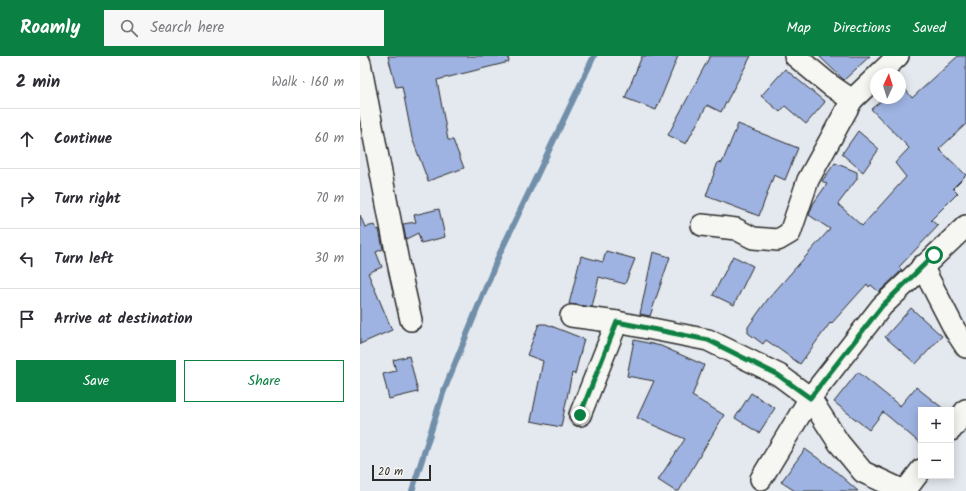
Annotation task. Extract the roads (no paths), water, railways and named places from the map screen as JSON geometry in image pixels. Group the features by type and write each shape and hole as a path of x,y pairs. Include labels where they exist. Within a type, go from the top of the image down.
{"street":[{"path":"795,56 830,85 852,100"},
{"path":"885,68 898,56"},
{"path":"360,64 399,268 411,320"},
{"path":"702,225 736,229 753,238 778,240 790,233 808,180 852,100 870,83"},
{"path":"760,479 810,398 882,306 922,266 966,226"},
{"path":"922,266 955,330 966,347"},
{"path":"571,316 617,322 708,340 778,375 810,398 839,443 863,472 904,491 918,474"},
{"path":"580,415 617,322"},
{"path":"954,426 966,410"}],"waterway":[{"path":"412,491 443,393 499,255 594,56"}]}
